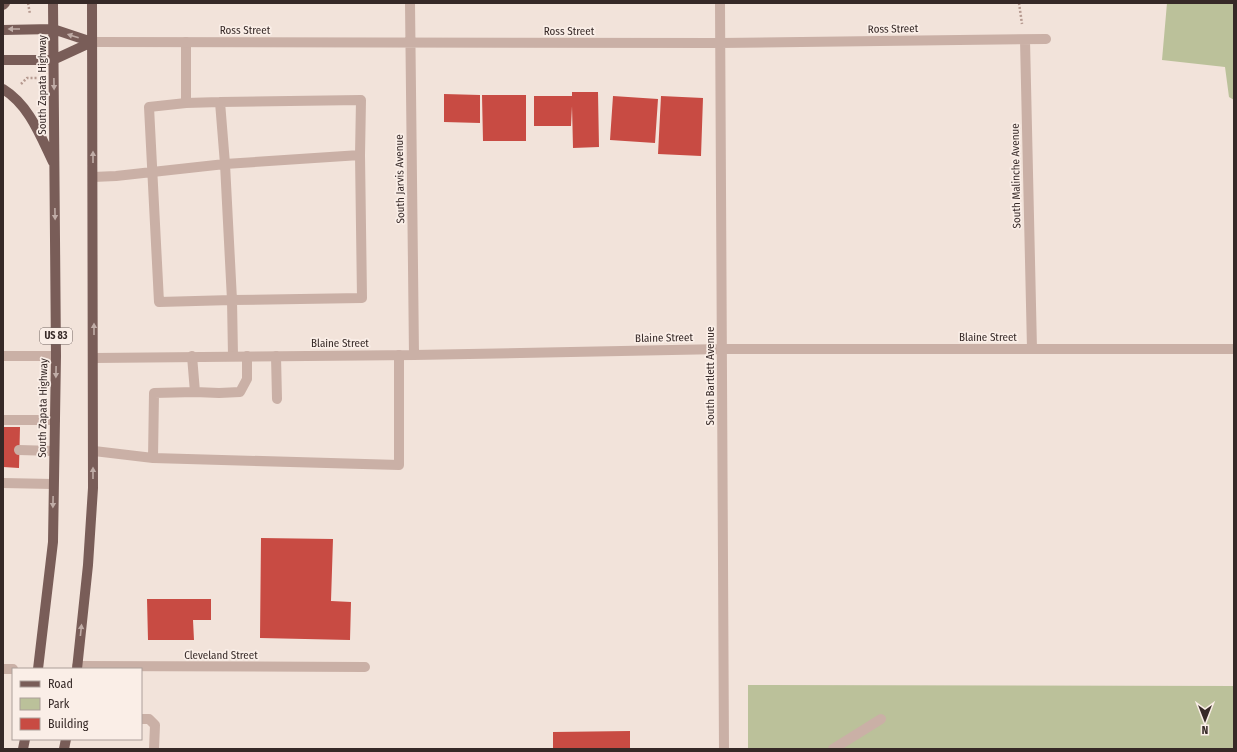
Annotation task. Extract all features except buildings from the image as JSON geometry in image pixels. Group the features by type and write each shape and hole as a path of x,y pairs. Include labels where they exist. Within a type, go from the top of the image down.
{"main road":[{"name":"South Zapata Highway","path":"38,668 53,542 56,356 53,3"},
{"path":"77,667 88,565 94,451 92,3"},
{"path":"3,30 53,29 92,42"},
{"path":"3,60 54,60 92,42"},
{"path":"3,89 10,93 22,105 36,126 54,164"}],"street":[{"name":"South Jarvis Avenue","path":"410,3 414,355"},
{"name":"South Bartlett Avenue","path":"720,3 724,749"},
{"name":"Ross Street","path":"92,42 720,43 1046,39"},
{"name":"South Malinche Avenue","path":"1025,40 1032,349"},
{"path":"186,42 186,103"},
{"path":"361,100 360,155 362,298 159,302 149,107 186,103 220,102 361,100"},
{"path":"220,102 225,164 232,300 233,356"},
{"path":"93,178 225,164 360,155"},
{"name":"Blaine Street","path":"94,358 414,355 722,349 1234,349"},
{"path":"94,451 153,458 279,459 399,466 399,355"},
{"path":"3,356 56,356"},
{"path":"192,356 195,392"},
{"path":"153,458 154,394 195,392 219,394 240,392 247,379 247,356"},
{"path":"276,356 277,399"},
{"path":"3,420 55,420"},
{"path":"19,450 54,451"},
{"path":"3,483 54,484"},
{"name":"Cleveland Street","path":"77,667 365,667"},
{"path":"142,719 149,719 155,725 154,749"},
{"path":"833,749 881,719"}],"path":[{"path":"28,3 30,15"},
{"path":"1019,3 1025,40"},
{"path":"16,88 27,78 45,78"}],"green space":[{"path":"1167,3 1234,3 1234,100 1229,97 1225,67 1162,60"},
{"path":"748,685 1234,686 1234,749 748,749"}]}
